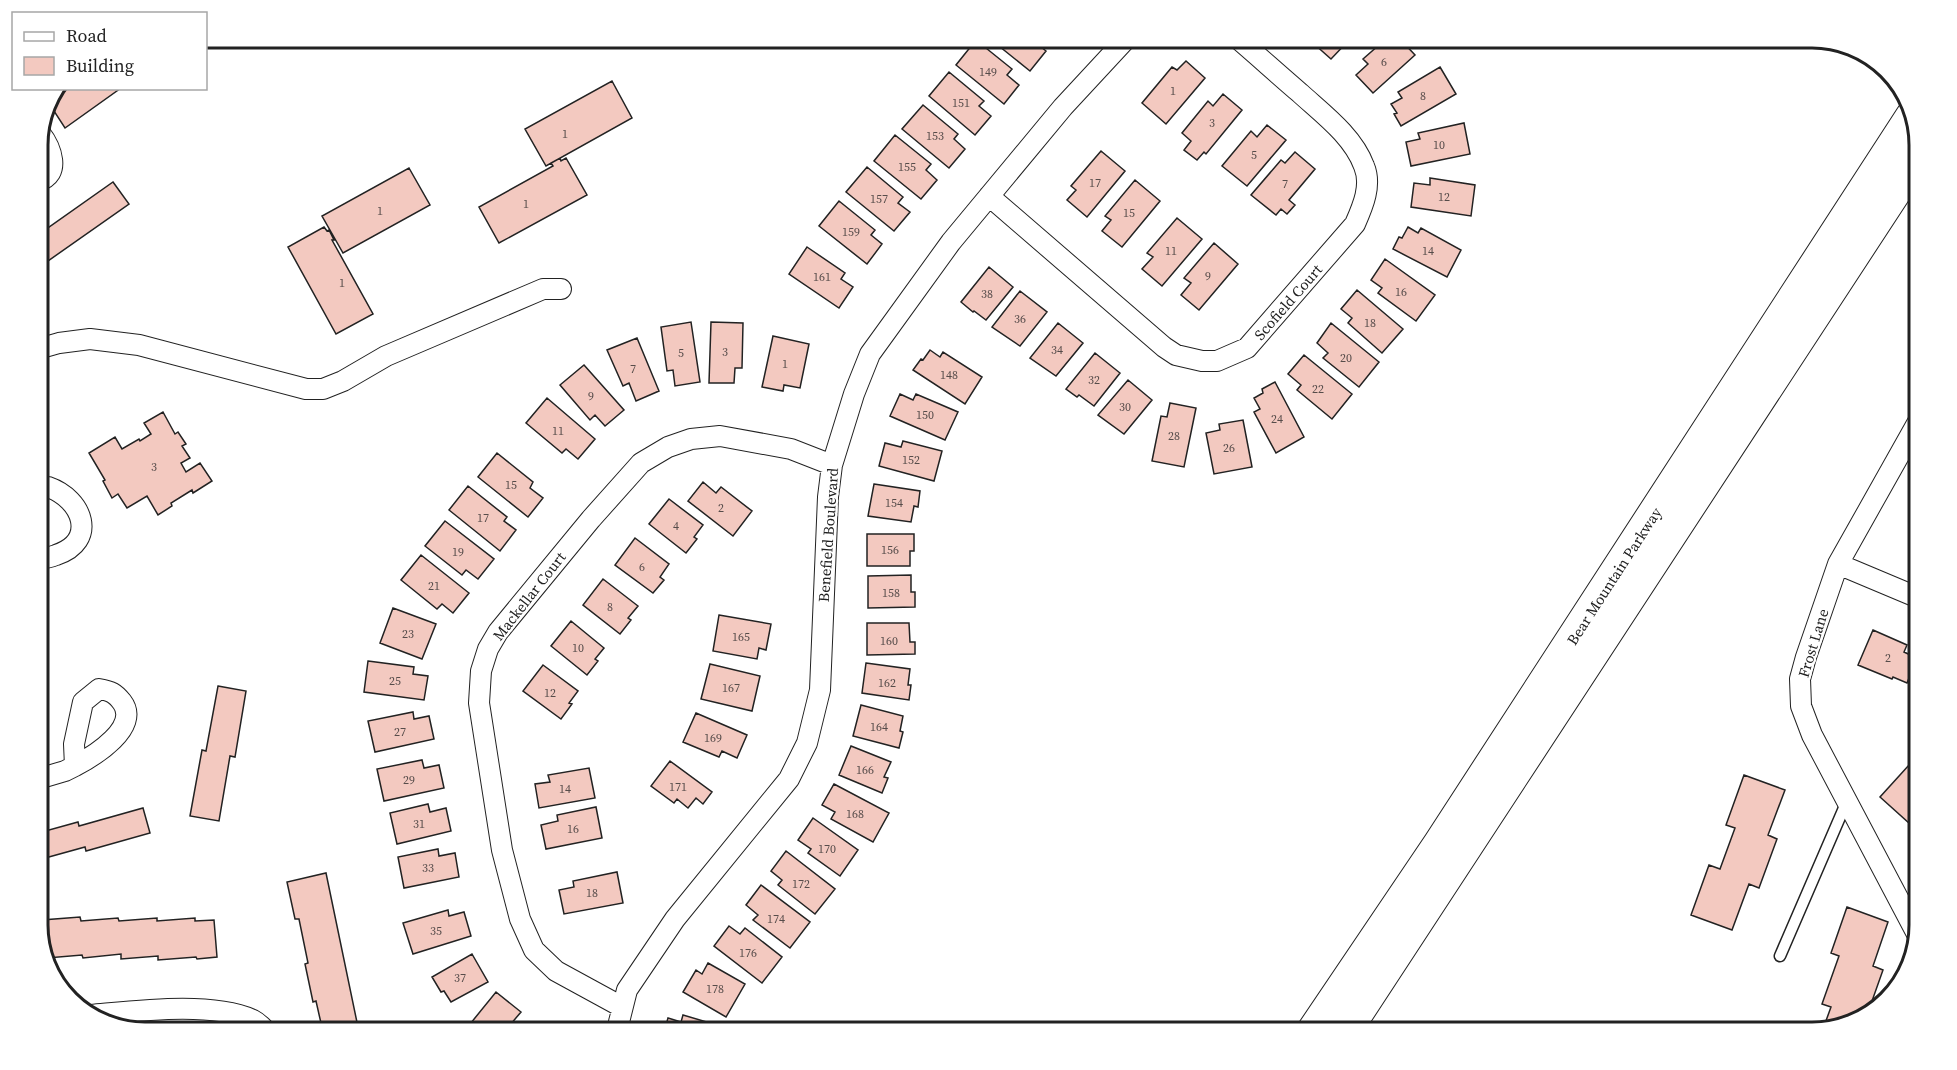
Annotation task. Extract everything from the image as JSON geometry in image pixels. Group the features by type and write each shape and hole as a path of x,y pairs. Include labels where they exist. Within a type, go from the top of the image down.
{"highway":[{"name":"Bear Mountain Parkway","path":"1320,1022 1440,844 1907,125"},
{"name":"Bear Mountain Parkway","path":"1351,1022 1909,169"}],"street":[{"name":"Benefield Boulevard","path":"620,1022 627,990 675,919 789,779 807,743 820,690 828,497 832,465 854,394 870,354 951,242 1063,106 1118,48"},
{"name":"Scofield Court","path":"989,196 1176,355 1203,362 1217,362 1247,348 1355,224 1363,208 1367,179 1365,167 1350,142 1322,113 1248,48"},
{"path":"48,148 52,155 52,170 48,174"},
{"path":"48,347 90,339 139,345 306,389 323,388 343,381 386,356 543,289 561,290"},
{"name":"Mackellar Court","path":"622,1007 556,970 534,950 519,919 502,850 479,703 481,671 488,649 498,632 591,519 641,463 668,447 691,439 720,436 791,449 832,465"},
{"name":"Frost Lane","path":"1909,438 1838,564 1800,679 1801,706 1812,735 1909,919"},
{"path":"48,487 69,498 79,511 82,529 78,542 67,551 48,558"},
{"path":"1838,564 1909,594"},
{"path":"48,776 75,766"},
{"path":"106,1014 165,1009 229,1012 256,1022"}],"lane":[{"path":"1780,956 1847,801"}],"building":[{"path":"970,48 986,48 1012,69 1007,75 1019,85 1004,104 956,65"},
{"path":"1001,48 1042,48 1046,51 1030,71"},
{"path":"1319,48 1341,48 1331,59"},
{"path":"1376,48 1408,48 1415,55 1373,93 1356,75 1368,64 1363,59"},
{"path":"1186,61 1205,78 1166,124 1142,103 1172,67 1177,70"},
{"path":"1440,67 1456,94 1401,126 1391,104 1402,98 1398,92"},
{"path":"949,72 984,101 979,106 991,116 975,135 929,96"},
{"path":"612,81 632,118 546,166 525,129"},
{"path":"65,90 118,90 65,128 54,111"},
{"path":"1223,94 1242,110 1206,154 1204,152 1197,160 1184,150 1191,141 1182,133 1208,101 1213,106"},
{"path":"923,105 958,134 954,139 965,149 949,168 902,129"},
{"path":"1464,123 1470,154 1411,166 1406,142 1420,139 1418,133"},
{"path":"1267,125 1286,140 1247,186 1222,166 1251,131 1257,137"},
{"path":"895,135 931,164 926,170 937,180 921,199 874,161"},
{"path":"1101,151 1125,171 1087,217 1067,200 1076,190 1071,186"},
{"path":"1295,152 1315,169 1289,200 1295,205 1287,214 1281,209 1276,215 1251,195 1281,160 1285,163"},
{"path":"560,158 561,161 566,158 587,195 499,243 479,207 553,166 551,163"},
{"path":"867,167 903,197 898,203 910,212 894,231 846,192"},
{"path":"409,168 430,205 343,253 322,216"},
{"path":"1430,178 1475,185 1471,216 1411,207 1414,183 1430,185"},
{"path":"1135,180 1160,201 1122,247 1102,231 1111,220 1105,216"},
{"path":"113,182 129,204 48,261 48,228"},
{"path":"839,201 875,230 871,235 882,244 867,264 819,226"},
{"path":"1177,218 1202,239 1162,286 1142,269 1153,257 1147,253"},
{"path":"324,227 327,231 329,230 334,240 332,240 373,314 336,334 288,247"},
{"path":"1408,227 1418,233 1421,228 1461,250 1447,277 1393,249 1399,237 1402,238"},
{"path":"1214,243 1238,264 1199,310 1181,295 1191,283 1184,278"},
{"path":"807,247 845,273 841,279 853,287 839,308 789,274"},
{"path":"1385,259 1435,295 1416,321 1378,293 1382,288 1371,280"},
{"path":"989,267 1013,287 986,320 961,302"},
{"path":"1357,290 1403,329 1382,353 1348,323 1352,318 1341,309"},
{"path":"1020,291 1047,312 1020,346 992,327"},
{"path":"691,322 700,382 675,386 673,370 667,371 661,327"},
{"path":"711,322 743,323 742,368 735,368 734,383 709,383"},
{"path":"1058,323 1083,343 1056,376 1030,358"},
{"path":"1331,323 1379,362 1359,387 1323,358 1328,353 1317,343"},
{"path":"773,336 809,344 800,388 784,385 783,391 762,387"},
{"path":"637,338 659,391 636,401 629,383 623,386 607,350"},
{"path":"930,350 940,357 943,352 982,377 965,404 913,370"},
{"path":"1095,353 1120,373 1094,406 1066,389"},
{"path":"1304,355 1352,394 1332,419 1297,390 1301,385 1288,374"},
{"path":"584,365 624,410 605,426 595,415 590,420 560,385"},
{"path":"1128,380 1152,400 1124,434 1098,415"},
{"path":"1275,382 1304,437 1276,453 1254,412 1260,409 1254,398 1263,393 1262,389"},
{"path":"900,394 913,400 916,394 958,412 945,440 890,416"},
{"path":"547,398 595,439 578,459 566,449 562,453 526,423"},
{"path":"1170,403 1196,408 1184,467 1152,461 1161,416 1167,417"},
{"path":"163,412 175,434 178,432 186,444 182,446 190,458 181,463 186,472 200,463 212,481 171,503 172,506 158,515 147,496 127,508 118,494 112,498 103,481 105,480 89,453 115,437 122,449 139,439 140,441 151,434 144,423"},
{"path":"1243,420 1252,467 1214,474 1206,433 1220,430 1219,424"},
{"path":"903,441 942,451 934,481 879,466 885,443 901,447"},
{"path":"497,453 533,482 530,488 543,498 528,517 478,477"},
{"path":"703,482 716,493 721,487 752,511 733,536 688,501"},
{"path":"874,484 920,491 918,507 914,506 911,522 868,516"},
{"path":"468,486 507,517 504,521 516,530 500,551 449,510"},
{"path":"669,499 703,525 694,537 697,539 686,553 649,524"},
{"path":"445,521 494,559 478,579 466,570 462,575 425,546"},
{"path":"867,534 914,534 914,551 910,551 910,566 867,566"},
{"path":"635,538 669,564 660,577 664,580 653,593 615,565"},
{"path":"421,555 469,593 453,613 442,604 437,609 401,580"},
{"path":"911,575 911,592 915,592 915,607 868,608 868,576"},
{"path":"603,579 638,606 628,618 631,620 620,634 583,605"},
{"path":"393,608 436,624 422,659 380,643"},
{"path":"719,615 771,624 766,650 759,648 757,659 713,651"},
{"path":"571,621 604,648 595,659 598,661 587,675 551,646"},
{"path":"867,623 909,623 910,642 915,642 915,654 867,655"},
{"path":"1873,630 1907,645 1904,652 1909,654 1907,683 1858,665"},
{"path":"368,661 414,667 413,674 428,676 424,700 364,692"},
{"path":"866,663 910,669 909,700 862,693"},
{"path":"710,664 760,676 752,711 701,699"},
{"path":"543,665 578,691 561,719 523,691"},
{"path":"218,686 246,691 235,757 230,756 219,821 190,816 202,750 206,751"},
{"path":"861,705 903,716 900,731 903,732 899,748 853,736"},
{"path":"413,712 414,719 429,716 434,739 375,752 368,721"},
{"path":"696,713 747,735 737,758 722,751 719,757 683,742"},
{"path":"851,746 891,762 884,777 888,778 882,793 839,775"},
{"path":"422,760 424,768 439,765 444,788 384,801 377,769"},
{"path":"670,761 712,792 703,804 696,798 688,808 677,799 674,803 651,786"},
{"path":"1909,765 1909,823 1880,797"},
{"path":"589,768 595,798 539,808 535,784 550,782 548,775"},
{"path":"1744,775 1785,790 1768,835 1777,839 1759,888 1749,884 1732,930 1691,915 1709,865 1720,869 1735,828 1726,825"},
{"path":"834,784 889,813 873,842 831,819 835,812 822,805"},
{"path":"428,804 430,812 446,808 451,831 397,844 390,813"},
{"path":"596,807 602,838 546,849 541,825 558,821 557,815"},
{"path":"143,808 150,833 86,851 85,847 48,857 48,830 78,822 79,826"},
{"path":"813,818 858,850 840,876 808,853 811,849 798,840"},
{"path":"438,849 439,856 455,853 459,877 404,888 398,857"},
{"path":"786,851 835,889 815,914 778,885 782,880 771,871"},
{"path":"617,872 623,903 564,914 559,890 574,887 573,881"},
{"path":"326,873 357,1022 321,1022 316,1001 313,1002 299,919 295,919 287,882"},
{"path":"761,885 810,922 790,948 753,920 758,915 746,905"},
{"path":"1847,907 1888,922 1873,966 1883,970 1872,1001 1849,1015 1826,1021 1831,1007 1822,1004 1839,956 1831,953"},
{"path":"448,910 449,916 464,912 471,936 413,954 403,923"},
{"path":"80,917 81,921 118,918 119,921 157,918 157,921 195,918 195,921 214,920 217,957 158,960 158,956 121,959 121,954 83,958 82,955 54,957 48,920"},
{"path":"729,926 740,934 745,928 782,957 762,983 714,946"},
{"path":"472,954 488,982 451,1002 444,991 441,992 432,977"},
{"path":"708,963 745,984 726,1017 683,992 696,970 702,974"},
{"path":"496,992 521,1012 512,1022 472,1022"},
{"path":"683,1015 707,1022 681,1022"},
{"path":"668,1018 681,1022 667,1022"}]}
